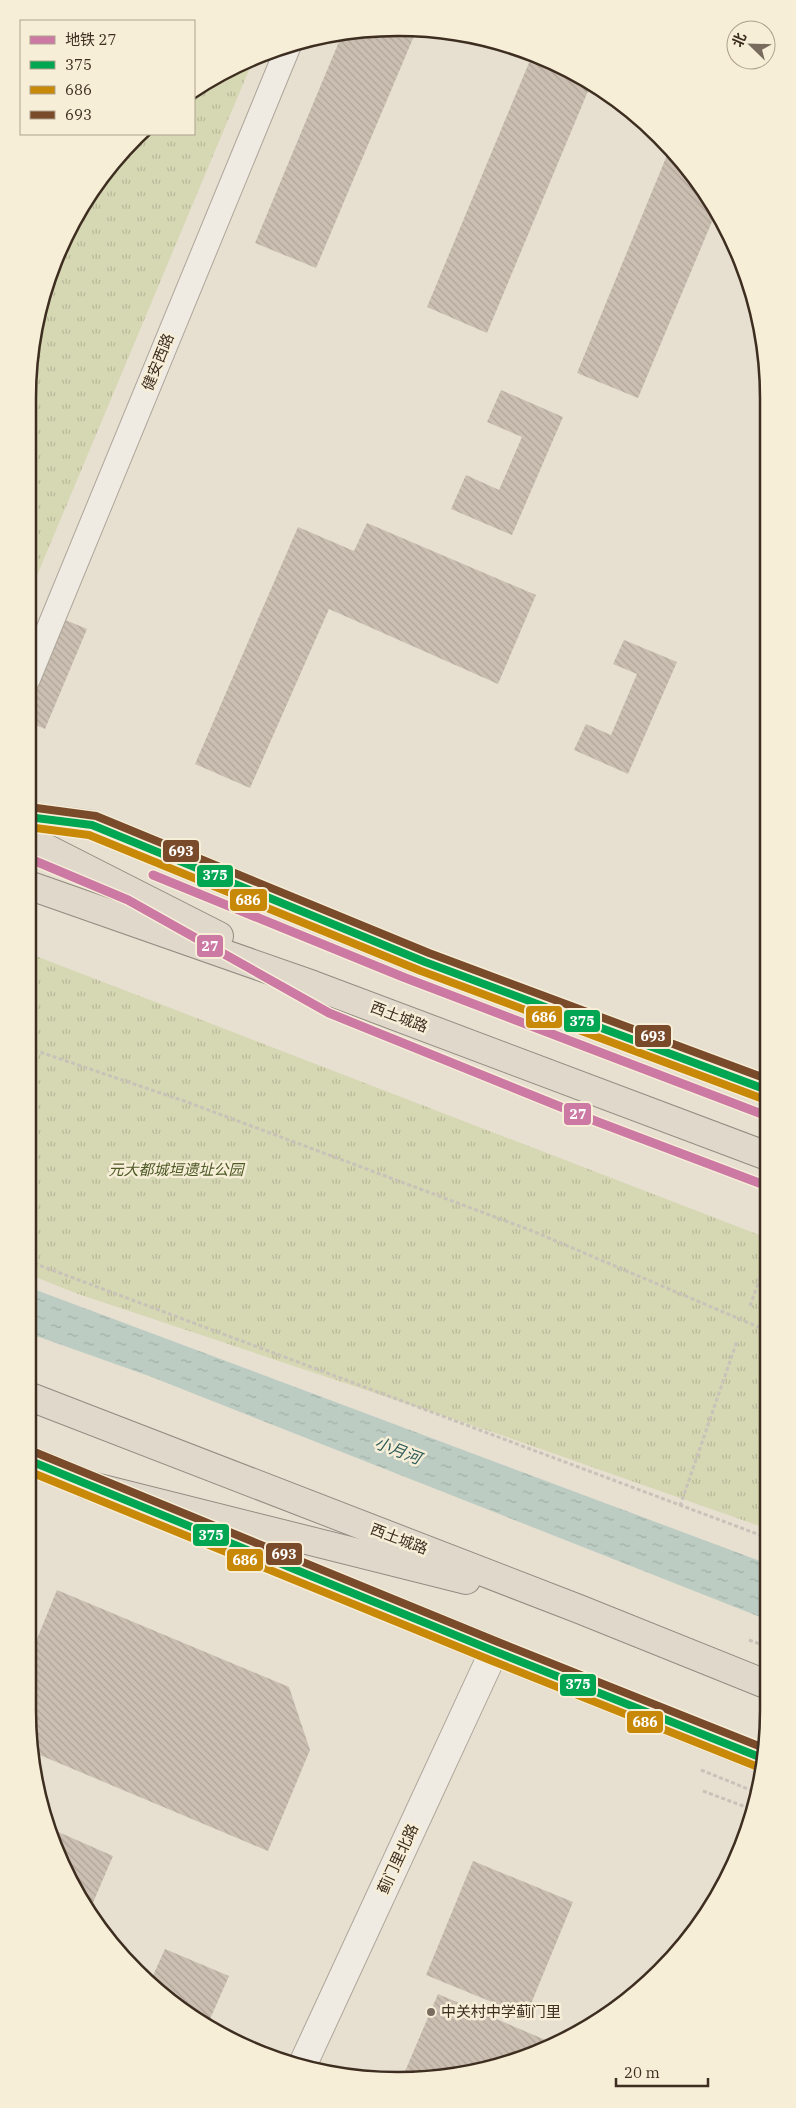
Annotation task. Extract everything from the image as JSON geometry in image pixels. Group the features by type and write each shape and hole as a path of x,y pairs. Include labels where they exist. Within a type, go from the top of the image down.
{"highway":[{"path":"36,843 313,985"},
{"name":"西土城路","path":"36,888 313,985 760,1153"},
{"name":"西土城路","path":"36,1399 580,1608 760,1682"},
{"path":"87,1485 580,1608"}],"street":[{"name":"健安西路","path":"36,660 286,54"},
{"path":"36,818 92,825 425,962 760,1087"},
{"path":"36,1463 494,1651 757,1756"},
{"name":"蓟门里北路","path":"305,2059 494,1651"}],"path":[{"path":"36,1051 187,1102 530,1230 760,1328"},
{"path":"36,1264 760,1535"},
{"path":"750,1306 760,1278"},
{"path":"680,1506 737,1341"},
{"path":"749,1640 760,1644"},
{"path":"701,1770 751,1790"},
{"path":"703,1791 746,1807"}],"green space":[{"path":"249,69 36,578 36,398 39,351 43,327 55,282 64,260 97,197 126,159 142,142 149,135 195,135 195,98"},
{"name":"元大都城垣遗址公园","path":"36,956 760,1235 760,1526 504,1436 78,1294 36,1277"}],"water":[{"name":"小月河","path":"36,1290 760,1561 760,1617 149,1376 36,1336"}],"building":[{"path":"374,37 414,37 316,268 255,243 339,41"},
{"path":"530,61 588,91 487,333 427,307"},
{"path":"667,156 699,197 713,220 638,398 577,373"},
{"path":"501,390 563,417 512,535 451,509 466,475 499,490 522,437 487,422"},
{"path":"367,523 536,595 498,684 329,609 250,788 195,764 298,527 354,551"},
{"path":"63,619 87,629 45,729 36,725 36,685"},
{"path":"624,640 677,662 628,774 574,750 586,724 611,735 637,674 613,664"},
{"path":"57,1590 289,1687 310,1750 268,1851 39,1755 36,1710 36,1641"},
{"path":"57,1832 113,1856 93,1904 74,1870"},
{"path":"473,1861 573,1902 526,2016 426,1975"},
{"path":"165,1949 229,1976 210,2019 178,1997 153,1976"},
{"path":"438,1994 545,2040 514,2053 469,2065 405,2072"}],"metro line":[{"name":"27","path":"36,861 128,900 329,1013 598,1122 760,1183"},
{"name":"27","path":"153,875 403,977 760,1113"}],"transit line":[{"name":"693","path":"36,808 96,816 429,953 760,1076"},
{"name":"375","path":"36,818 92,825 425,962 760,1087"},
{"name":"686","path":"36,828 89,835 421,971 760,1098"},
{"name":"693","path":"36,1453 498,1642 758,1746"},
{"name":"375","path":"36,1463 494,1651 757,1756"},
{"name":"686","path":"36,1474 490,1660 755,1766"}],"place":[{"name":"中关村中学蓟门里","path":"431,2012"}]}
